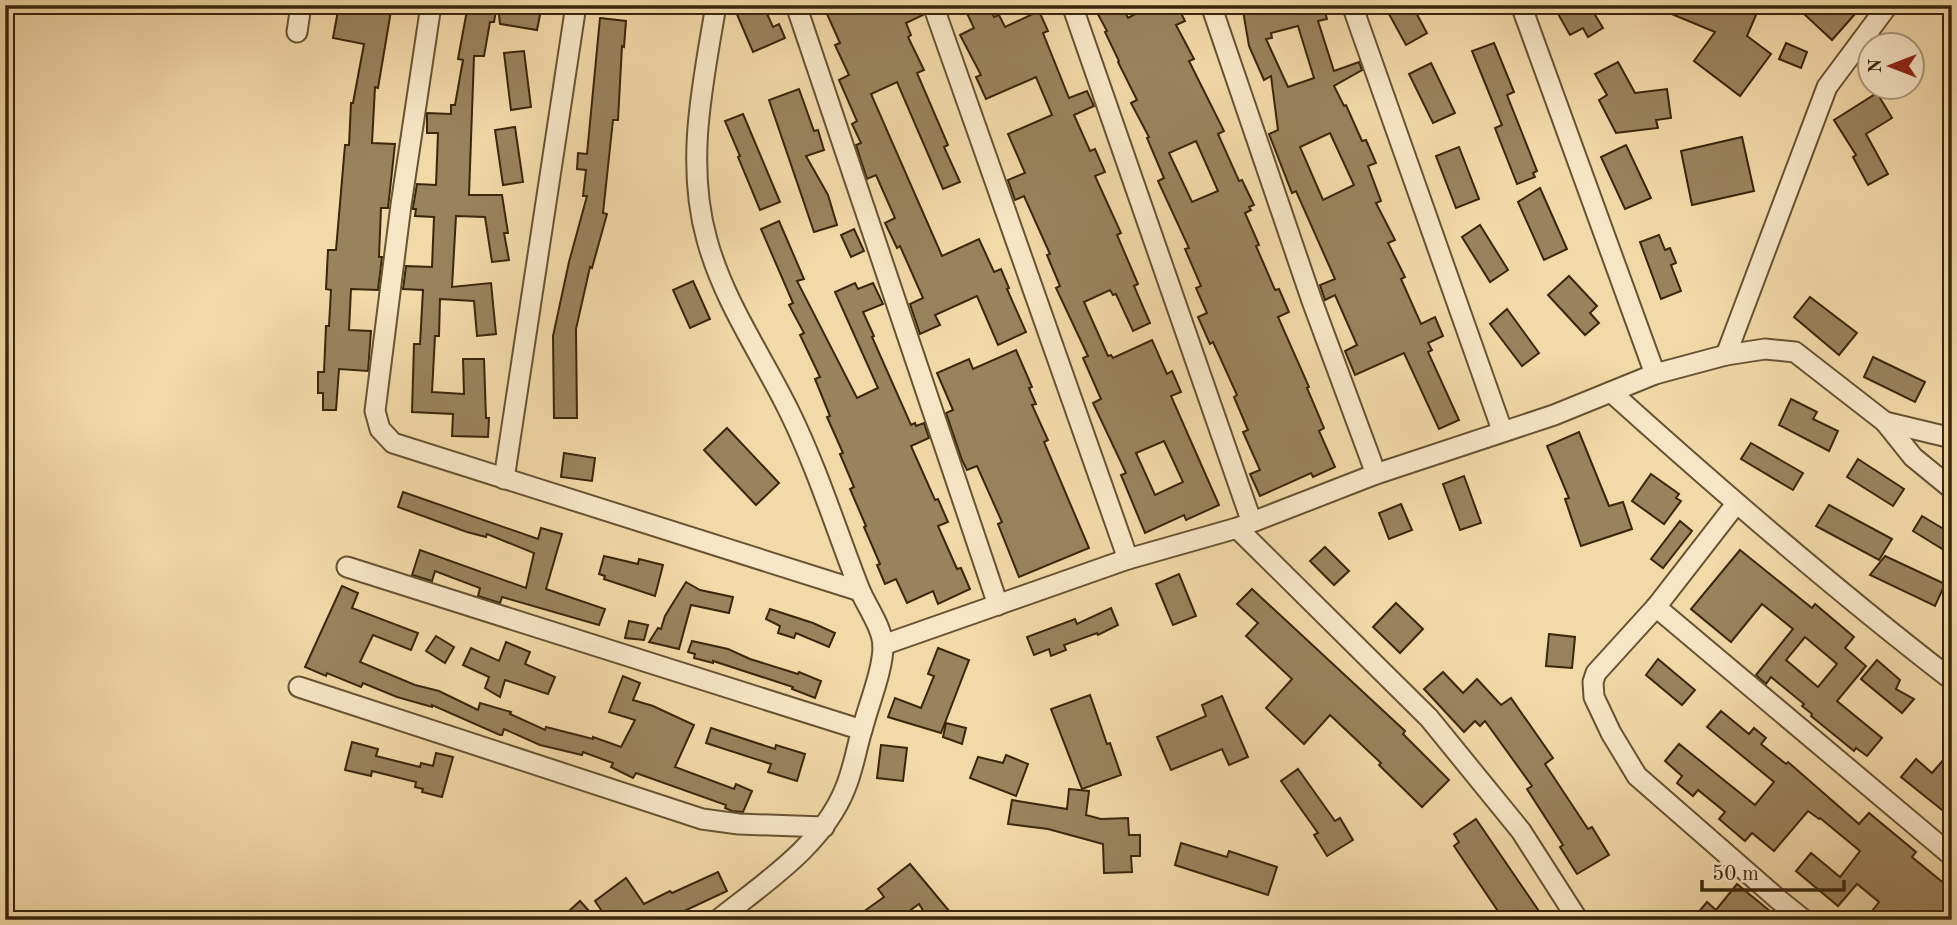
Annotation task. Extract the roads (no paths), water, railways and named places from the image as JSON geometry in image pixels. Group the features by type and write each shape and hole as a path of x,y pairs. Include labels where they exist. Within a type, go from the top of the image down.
{"street":[{"path":"297,32 301,5"},
{"path":"431,5 401,205 375,411 380,429 393,443 860,591"},
{"path":"503,479 576,5"},
{"path":"716,5 696,132 697,200 707,240 723,288 790,412 883,645 876,682 845,789 824,827 787,865 718,920"},
{"path":"796,5 998,605"},
{"path":"933,5 1128,559"},
{"path":"1072,5 1244,524 1429,718 1521,831 1578,920"},
{"path":"1211,5 1312,301 1376,474"},
{"path":"1352,5 1502,430"},
{"path":"1521,5 1655,374"},
{"path":"1726,355 1828,87 1888,5"},
{"path":"883,645 1128,559 1244,524 1376,474 1502,430 1554,415 1655,374 1726,355 1765,349 1795,352 1885,422 1913,457 1952,489"},
{"path":"1611,392 1736,504 1878,623 1952,680"},
{"path":"1885,422 1952,438"},
{"path":"1736,504 1657,607 1596,673 1593,682 1594,696 1611,733 1637,776 1804,920"},
{"path":"347,567 862,730"},
{"path":"1657,607 1952,856"},
{"path":"299,687 702,819 739,824 824,827"}]}
